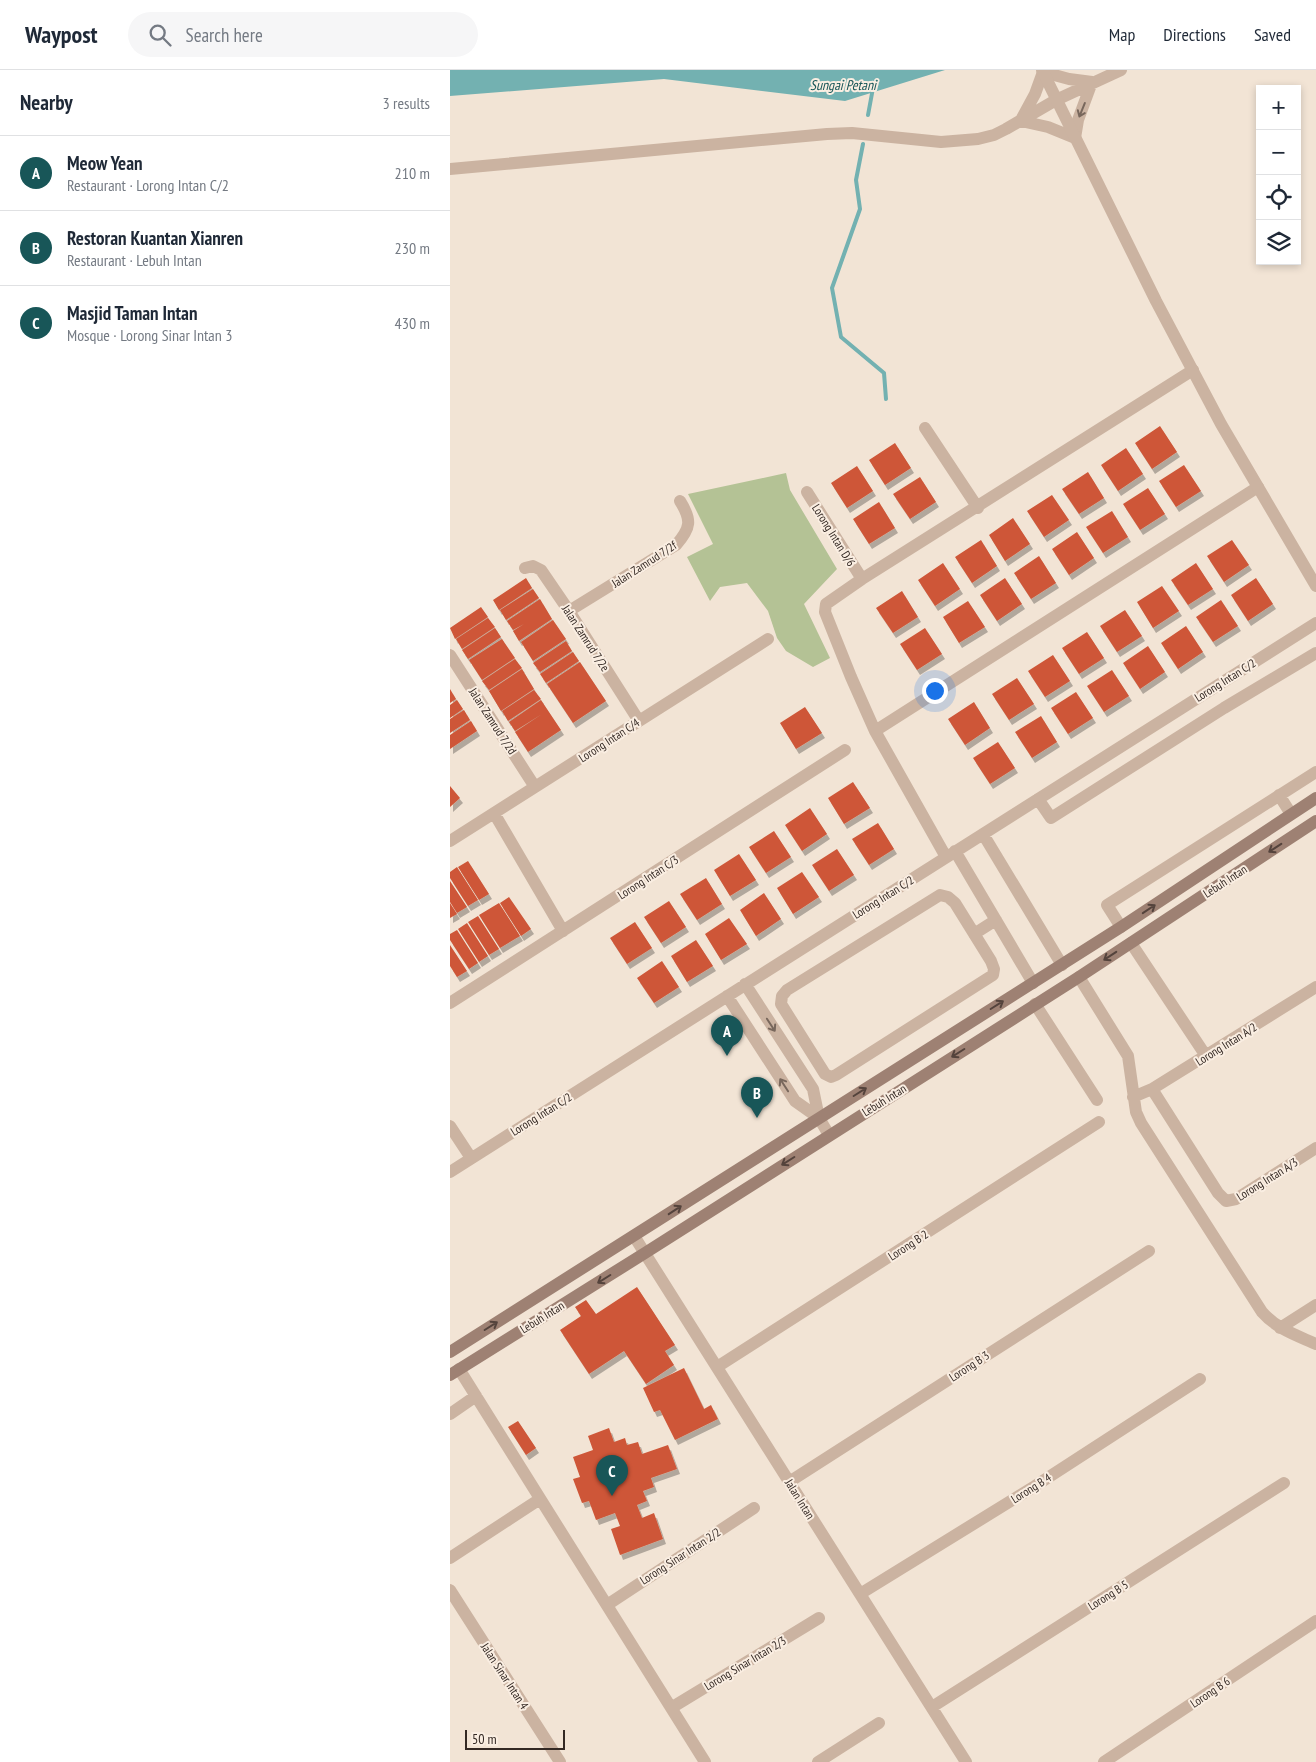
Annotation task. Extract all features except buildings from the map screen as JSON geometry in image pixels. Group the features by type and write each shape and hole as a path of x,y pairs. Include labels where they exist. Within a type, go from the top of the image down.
{"main road":[{"name":"Lebuh Intan","path":"450,1352 1122,927 1316,798"},
{"path":"1291,814 1298,820 1304,821 1316,817"},
{"name":"Lebuh Intan","path":"455,1372 1078,977 1316,821"}],"street":[{"path":"450,169 852,133 941,142 978,139 994,135 1056,100 1121,70"},
{"path":"1043,71 1069,79 1092,82"},
{"path":"1043,71 1156,301 1221,424 1316,586"},
{"path":"1021,121 1035,94 1043,71"},
{"path":"1076,138 1078,120 1092,82"},
{"path":"1021,121 1048,127 1076,138"},
{"path":"1033,982 996,920 951,854 875,731 825,612 826,604 862,579 978,508 1193,370"},
{"path":"925,428 978,508"},
{"path":"875,731 1258,487"},
{"name":"Lorong Intan D/6","path":"807,492 862,579"},
{"name":"Jalan Zamrud 7/2f","path":"569,611 676,545 685,535 689,524 686,512 680,501"},
{"name":"Jalan Zamrud 7/2e","path":"525,568 533,566 541,570 639,721"},
{"name":"Lorong Intan C/2","path":"450,1172 1316,623"},
{"name":"Lorong Intan C/4","path":"450,841 768,639"},
{"path":"1038,799 1051,818 1224,708 1316,653"},
{"name":"Jalan Zamrud 7/2d","path":"450,655 535,787"},
{"path":"1212,688 1224,708"},
{"name":"Lorong Intan C/3","path":"450,1003 845,750"},
{"path":"1122,927 1107,904 1316,772"},
{"path":"1278,795 1291,814"},
{"path":"494,813 563,931"},
{"path":"983,834 1062,965"},
{"path":"940,895 948,897 955,903 991,960 994,969 993,975 831,1077 825,1074 803,1040 781,1004 782,996 787,990 940,895"},
{"path":"974,934 996,920"},
{"path":"1131,943 1206,1056"},
{"path":"1078,977 1128,1056 1136,1112 1148,1135 1262,1312 1280,1328 1316,1344"},
{"path":"744,984 813,1090 819,1118 829,1134"},
{"name":"Lorong Intan A/2","path":"1134,1096 1152,1089 1316,987"},
{"path":"727,996 795,1101 819,1118"},
{"path":"1035,1004 1097,1100"},
{"path":"787,1050 803,1040"},
{"name":"Lorong Intan A/3","path":"1152,1089 1218,1193 1226,1201 1236,1199 1316,1148"},
{"path":"795,1101 813,1090"},
{"name":"Lorong B 2","path":"717,1367 1099,1122"},
{"path":"450,1126 471,1158"},
{"name":"Jalan Intan","path":"634,1236 966,1762"},
{"name":"Lorong B 3","path":"789,1482 1150,1251"},
{"path":"1280,1328 1316,1305"},
{"path":"455,1372 476,1396 705,1762"},
{"name":"Lorong B 4","path":"860,1594 1035,1486 1200,1379"},
{"path":"450,1414 476,1396"},
{"name":"Lorong B 5","path":"932,1707 1284,1483"},
{"path":"450,1558 540,1499"},
{"name":"Lorong Sinar Intan 2/2","path":"607,1605 754,1508"},
{"name":"Jalan Sinar Intan 4","path":"450,1590 560,1762"},
{"name":"Lorong Sinar Intan 2/3","path":"672,1708 819,1618"},
{"name":"Lorong B 6","path":"1104,1762 1316,1621"},
{"path":"818,1762 879,1723"}],"green space":[{"path":"786,473 790,490 837,569 804,604 830,658 813,667 786,651 777,638 768,611 747,583 720,587 710,601 687,557 713,544 688,494"}],"water":[{"name":"Sungai Petani","path":"450,70 945,70 845,101 664,79 450,96"}],"waterway":[{"path":"868,115 873,88"},
{"path":"863,144 856,180 860,209 832,288 841,337 884,373 886,399"}],"place":[{"name":"Meow Yean","path":"727,1056"},
{"name":"Restoran Kuantan Xianren","path":"757,1118"},
{"name":"Masjid Taman Intan","path":"612,1496"}]}
